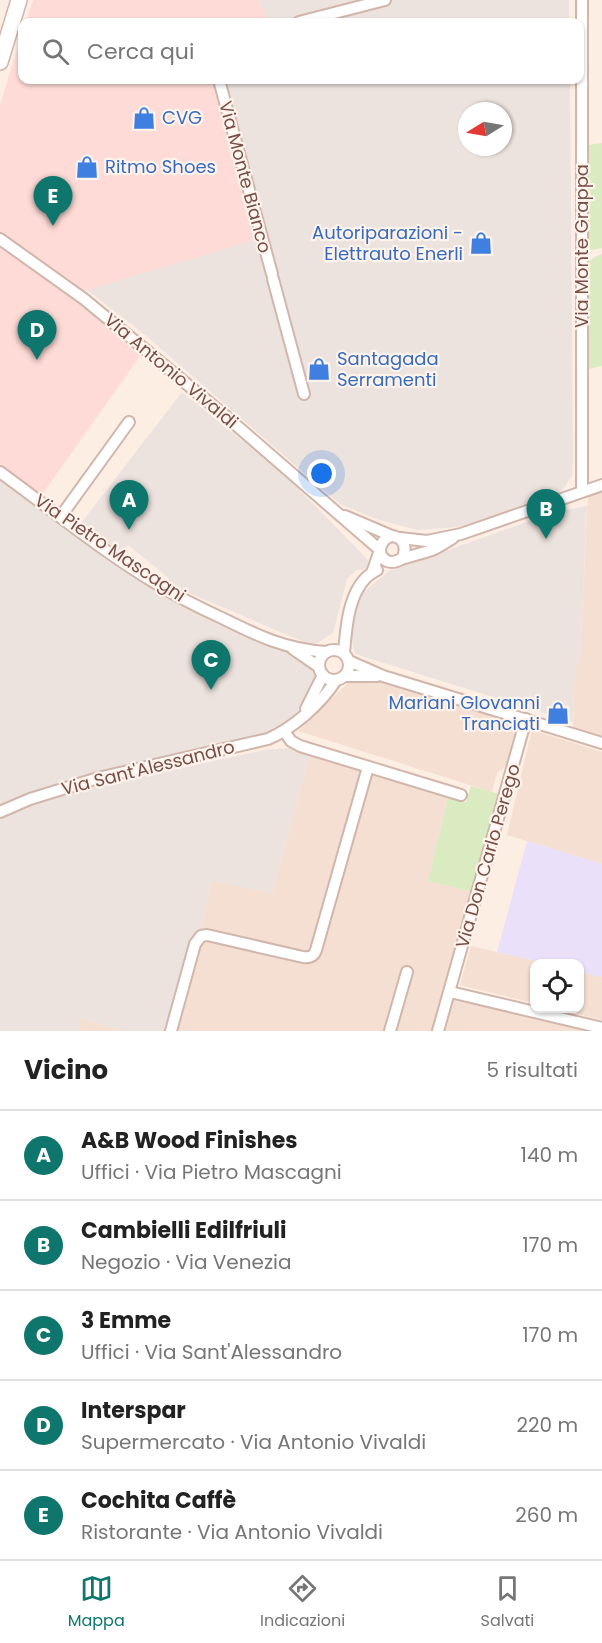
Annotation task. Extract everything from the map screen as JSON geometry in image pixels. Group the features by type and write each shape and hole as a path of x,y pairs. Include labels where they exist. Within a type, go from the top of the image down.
{"main road":[{"path":"0,62 19,0"}],"street":[{"path":"315,18 385,0"},
{"name":"Via Monte Grappa","path":"582,0 582,18"},
{"name":"Via Monte Bianco","path":"220,84 304,394"},
{"name":"Via Monte Grappa","path":"582,84 582,491"},
{"name":"Via Antonio Vivaldi","path":"0,238 84,299 229,419 380,550"},
{"path":"61,516 129,422"},
{"name":"Via Pietro Mascagni","path":"0,472 141,574 181,598 245,630 290,647 339,654"},
{"path":"372,573 381,543 386,538 427,541 461,534 602,485"},
{"path":"334,512 396,537 405,544 406,552 398,561 387,561 380,550"},
{"path":"340,678 349,669 339,654 355,595 362,583 372,573 433,549 461,534"},
{"name":"Via Pietro Mascagni","path":"290,647 321,671"},
{"path":"383,676 327,678 321,671 320,659 339,654 383,676 602,743"},
{"name":"Via Sant'Alessandro","path":"294,723 309,704 321,671"},
{"name":"Via Sant'Alessandro","path":"0,812 21,802 84,782 256,742 284,731 323,697 340,678"},
{"name":"Via Don Carlo Perego","path":"438,1031 526,719"},
{"path":"284,731 291,741 300,746 461,795"},
{"path":"171,1031 195,944 201,936 207,935 303,957 314,955 368,767"},
{"path":"390,1031 407,972"},
{"path":"450,992 602,1028"}],"shaded area":[{"path":"33,0 259,0 266,18 27,18"},
{"path":"259,0 569,0 569,18 266,18"},
{"path":"18,46 18,84 213,84 255,240 87,290 77,302 140,356 41,496 0,465 0,105"},
{"path":"213,84 570,84 573,459 572,475 558,494 547,500 459,527 417,530 376,519 340,504 145,335 87,290 255,240"},
{"path":"182,392 286,476 368,560 367,567 356,570 347,579 333,633 313,646 166,583 169,578 128,545 121,553 81,523"},
{"path":"0,478 144,581 184,606 287,652 315,671 318,676 304,704 290,720 266,734 142,764 11,801 0,807"},
{"path":"602,490 602,737 573,728 575,667 580,660 588,494"},
{"path":"587,506 580,660 575,668 573,722 355,654 351,635 361,594 389,571 558,511"},
{"path":"377,681 513,723 517,732 509,763 497,773 492,792 298,731 349,682"},
{"path":"532,730 602,752 602,864 507,835"},
{"path":"290,748 310,754 272,893 212,881 201,930 196,930 167,1031 126,1031 81,1018 78,1031 0,1031 0,820 18,810 81,790 264,750"},
{"path":"310,754 448,797 428,881 477,893 435,1031 167,1031 196,929 201,930 212,880 272,893"},
{"path":"527,841 602,864 602,977 584,973 584,959 530,960 497,952"},
{"path":"471,946 530,960 530,1002 460,985"},
{"path":"584,973 602,977 602,1020 573,1013 584,1013"},
{"path":"452,1000 590,1031 442,1031"},
{"path":"81,1018 126,1031 78,1031"}],"green space":[{"path":"602,143 602,248 592,250 587,245 588,145"},
{"path":"602,254 602,366 588,369 587,262"},
{"path":"471,786 503,795 477,893 428,881 448,797 466,802"}],"place":[{"name":"CVG","path":"144,118"},
{"name":"Ritmo Shoes","path":"87,167"},
{"name":"Cochita Caffè","path":"53,226"},
{"name":"Autoriparazioni - Elettrauto Enerli","path":"481,243"},
{"name":"Interspar","path":"37,360"},
{"name":"Santagada Serramenti","path":"319,369"},
{"name":"A&B Wood Finishes","path":"129,530"},
{"name":"Cambielli Edilfriuli","path":"546,539"},
{"name":"3 Emme","path":"211,690"},
{"name":"Mariani GIovanni Tranciati","path":"558,713"}]}
